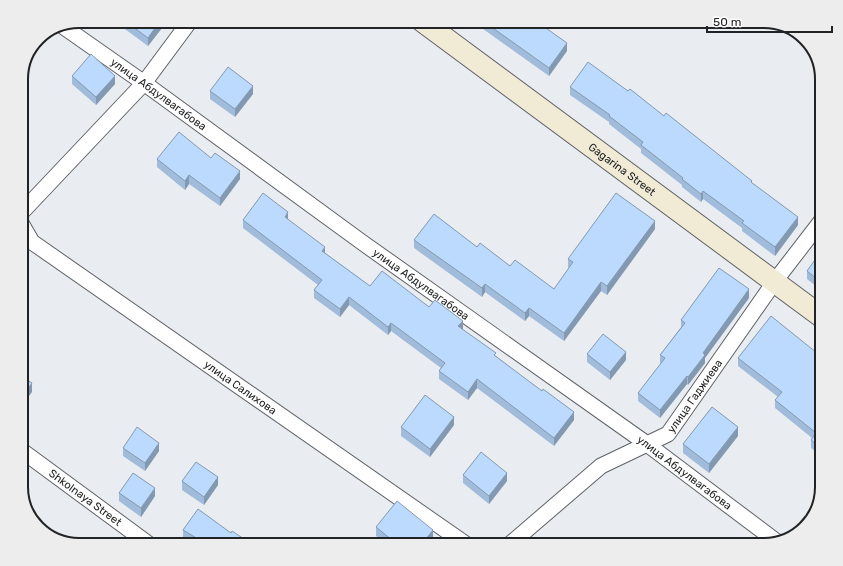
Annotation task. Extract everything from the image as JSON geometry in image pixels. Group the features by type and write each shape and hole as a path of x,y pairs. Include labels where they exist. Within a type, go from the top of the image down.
{"street":[{"path":"28,206 144,83 185,28"},
{"name":"Gagarina Street","path":"432,28 815,312"},
{"name":"улица Абдулвагабова","path":"68,29 144,83 369,248 647,444 771,538"},
{"name":"улица Гаджиева","path":"518,538 601,466 668,434 775,281 815,229"},
{"name":"улица Салихова","path":"28,235 32,242 457,538"},
{"name":"Shkolnaya Street","path":"28,455 140,538"}],"building":[{"path":"134,28 155,28 148,38"},
{"path":"493,28 546,28 567,43 549,68"},
{"path":"91,54 115,76 96,97 72,76"},
{"path":"588,62 628,91 630,89 664,116 666,113 752,181 751,182 798,217 775,247 742,223 744,221 703,191 701,194 641,145 643,142 609,116 610,115 570,87"},
{"path":"228,67 253,86 235,109 210,91"},
{"path":"179,132 211,158 215,153 240,171 220,198 189,175 185,181 157,159"},
{"path":"263,193 288,212 285,217 325,247 322,251 370,286 382,271 429,307 435,300 463,321 458,326 496,353 494,355 542,391 543,389 574,412 554,438 477,379 468,392 439,371 445,363 391,323 388,327 349,297 340,309 314,290 322,280 243,220"},
{"path":"616,193 655,221 607,286 601,282 564,333 529,308 525,313 485,284 482,288 414,240 434,214 477,247 480,243 510,266 515,260 554,289 573,262 568,259"},
{"path":"815,260 815,277 807,271"},
{"path":"719,268 749,289 703,353 705,355 660,410 638,393 665,358 660,355 685,323 681,320"},
{"path":"771,316 815,351 815,432 775,400 782,392 738,358"},
{"path":"603,334 626,352 610,372 587,354"},
{"path":"28,380 32,383 28,389"},
{"path":"425,395 454,417 430,449 401,427"},
{"path":"712,407 738,427 709,464 683,444"},
{"path":"137,427 159,443 145,463 123,448"},
{"path":"815,434 815,443 811,440"},
{"path":"481,452 507,473 489,496 463,475"},
{"path":"196,462 218,477 204,497 182,481"},
{"path":"133,473 155,488 141,508 119,493"},
{"path":"397,501 433,530 427,538 389,538 376,527"},
{"path":"198,509 231,533 232,531 242,538 196,538 183,530"}]}
